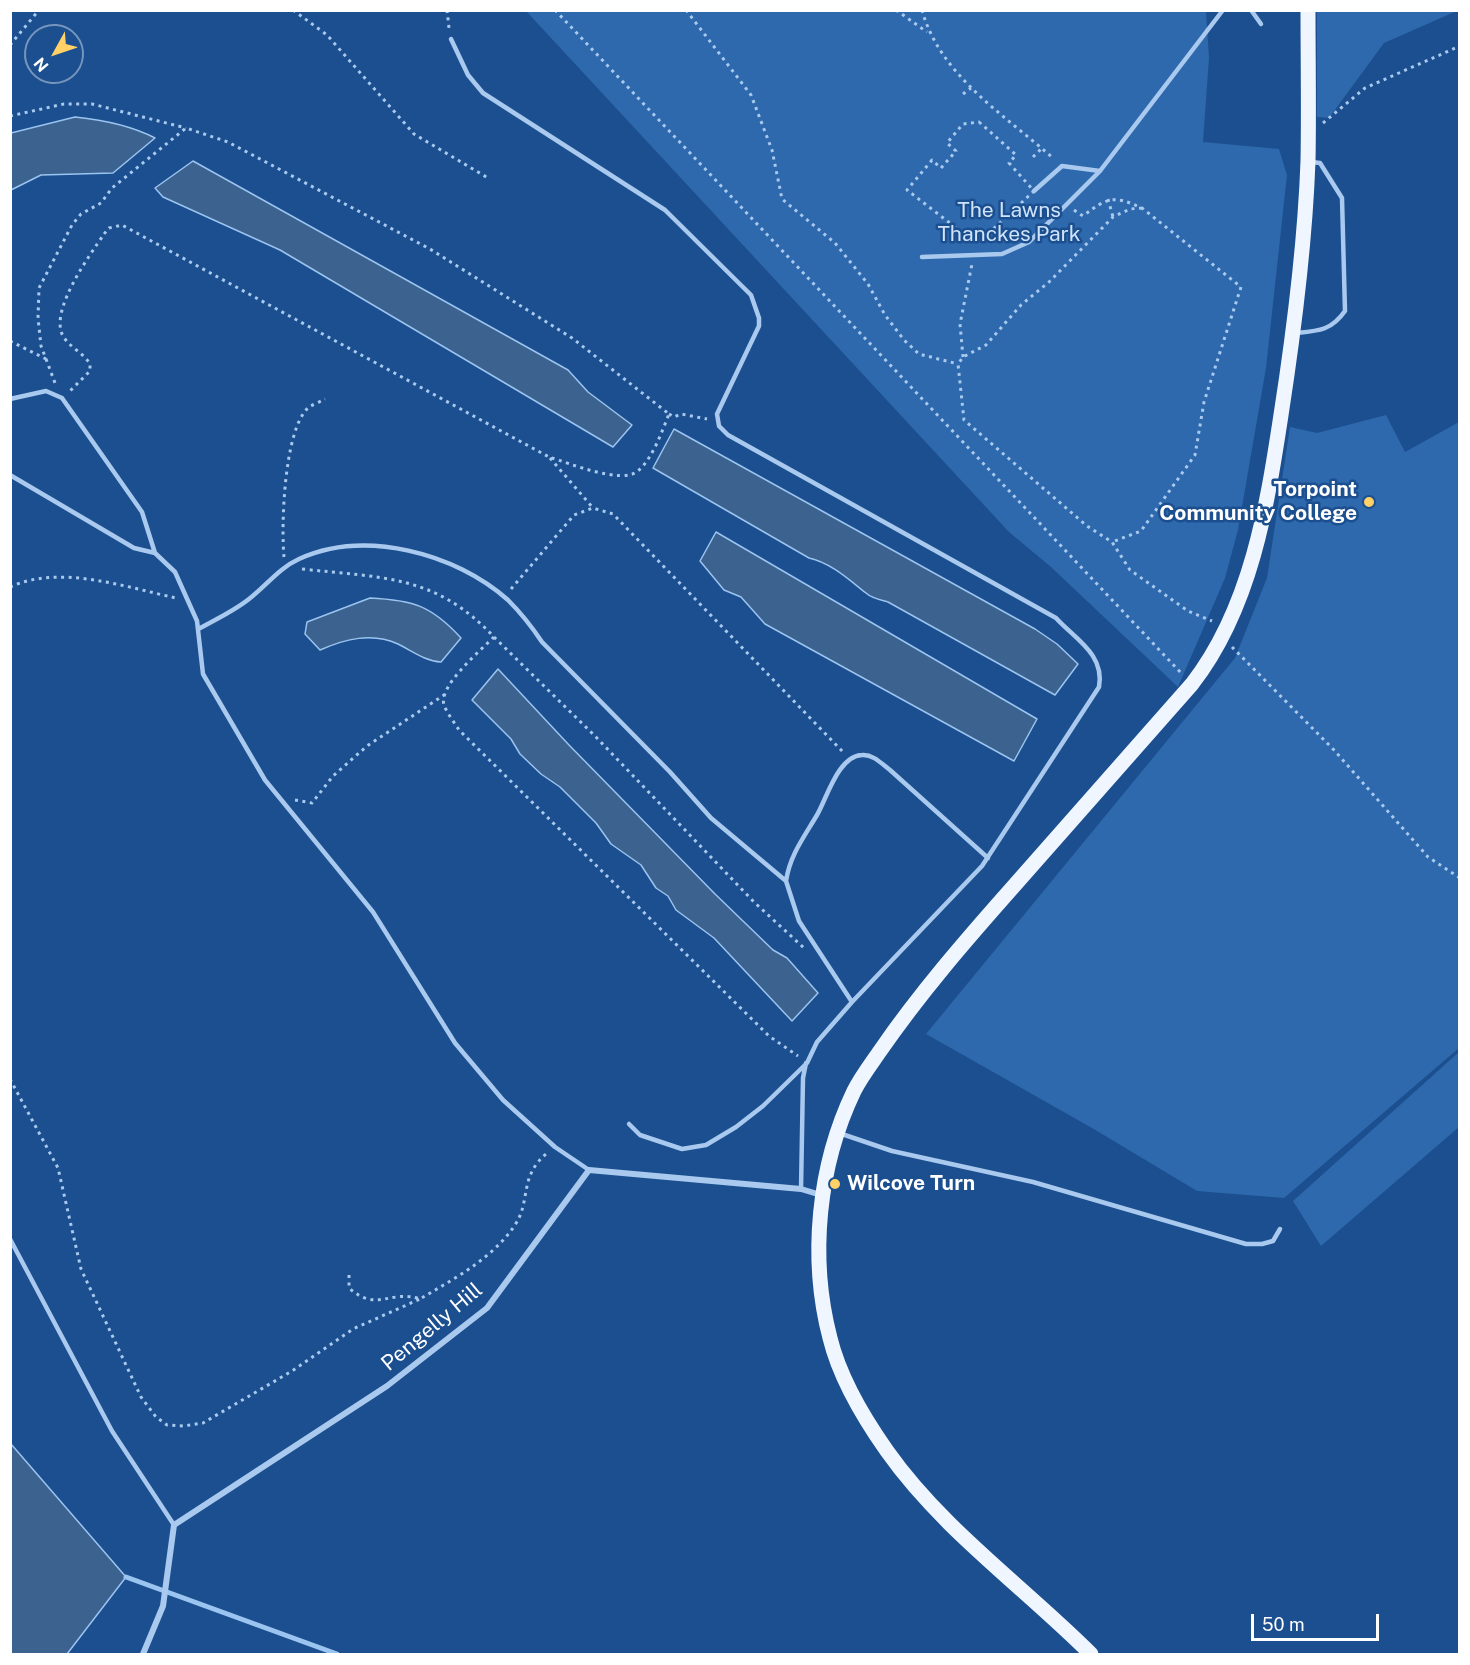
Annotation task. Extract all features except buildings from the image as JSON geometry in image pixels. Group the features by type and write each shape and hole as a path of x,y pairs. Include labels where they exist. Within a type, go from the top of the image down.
{"main road":[{"path":"1091,1654 955,1527 912,1483 864,1416 846,1381 830,1339 826,1320 819,1259 823,1196 836,1132 855,1089 896,1028 945,965 1192,684 1206,666 1224,633 1242,591 1260,526 1274,460 1293,333 1308,162 1308,10"}],"street":[{"path":"589,1170 801,1189 823,1196"},
{"name":"Pengelly Hill","path":"174,1525 387,1386 487,1308 589,1170"},
{"path":"143,1654 163,1606 174,1525"}],"lane":[{"path":"922,256 1002,254 1029,242 1100,171 1223,10"},
{"path":"1251,10 1261,24"},
{"path":"451,39 468,75 483,93 665,210 751,295 759,318 759,326 720,403 718,420 728,435 1056,618 1087,646 1097,662 1101,676 1099,687 988,858 817,1042 807,1062 803,1078 801,1189"},
{"path":"1293,333 1322,331 1335,324 1345,311 1342,198 1320,163 1308,162"},
{"path":"1034,191 1062,166 1100,171"},
{"path":"10,399 46,391 62,398 142,512 155,553 175,573 198,629 203,674 266,780 373,912 455,1043 504,1100 555,1147 589,1170"},
{"path":"10,475 134,548 155,553"},
{"path":"198,629 248,600 285,567 298,559 334,547 398,548 469,573 505,598 527,620 542,642 670,772 711,818 786,881 799,921 817,952 852,1002"},
{"path":"786,881 795,849 817,814 834,777 851,759 860,754 873,757 988,858"},
{"path":"629,1124 640,1135 682,1149 706,1145 736,1127 763,1106 807,1062"},
{"path":"836,1132 892,1151 1033,1182 1246,1244 1273,1241 1280,1229"},
{"path":"10,1239 112,1431 174,1525"}],"path":[{"path":"10,45 39,10"},
{"path":"293,10 327,35 414,134 488,178"},
{"path":"447,10 451,39"},
{"path":"555,10 1192,684"},
{"path":"686,10 752,94 772,150 782,199 835,243 868,284 885,315 904,340 919,354 958,364"},
{"path":"896,10 928,33 961,79 1062,166"},
{"path":"922,10 928,33"},
{"path":"1308,135 1365,88 1460,46"},
{"path":"963,94 971,87"},
{"path":"10,116 64,104 92,104 128,111 228,142 430,249 572,338 607,368 674,417 681,414 718,420"},
{"path":"979,122 1016,155 1009,163 1034,191 989,233 964,234 907,190 932,160 941,168 956,152 947,143 963,124 979,122"},
{"path":"186,128 112,188 101,203 81,214 57,251 39,288 38,318 41,346 62,398 90,371 90,364 63,336 60,323 64,300 104,234 109,228 122,225 549,457 613,476 633,474 643,465 669,414"},
{"path":"1033,157 1042,148"},
{"path":"1069,204 1083,216 1108,199 1125,200 1142,207 1241,287 1204,402 1195,455 1141,531 1112,542"},
{"path":"1108,199 1113,217"},
{"path":"1142,207 1130,209 1113,217 1049,282 1021,305 986,345 963,357 958,364 964,420 1087,526 1112,542 1130,570 1224,633 1334,750 1428,857 1460,878"},
{"path":"963,357 960,324 973,256"},
{"path":"10,341 46,359"},
{"path":"325,399 309,408 303,415 287,467 282,506 285,567 396,579 422,586 462,608 595,736 801,947 817,952"},
{"path":"549,457 593,508"},
{"path":"505,598 574,515 593,508 603,510 622,522 832,743 851,759"},
{"path":"10,587 40,577 64,578 107,584 188,601"},
{"path":"286,805 297,798 312,803 333,776 367,746 416,716 444,694 459,672 494,637"},
{"path":"444,694 443,704 459,729 769,1036 807,1062"},
{"path":"10,1079 58,1168 81,1269 141,1397 156,1417 167,1425 183,1426 204,1423 292,1371 353,1329 420,1299 477,1265 516,1224 533,1165 555,1147"},
{"path":"349,1275 349,1288 361,1299 373,1301 407,1295 420,1299"}],"green space":[{"path":"1459,10 1384,43 1329,118 1317,117 1317,11"},
{"name":"The Lawns Thanckes Park","path":"526,11 1206,11 1209,58 1203,142 1279,149 1287,175 1266,368 1238,530 1225,578 1178,687 1051,567 1009,532"},
{"path":"1386,415 1405,452 1459,422 1459,1048 1284,1198 1197,1191 1092,1128 926,1034 1235,658 1267,578 1290,427 1317,433"},
{"path":"1459,1052 1459,1127 1321,1246 1293,1201"}],"shaded area":[{"path":"75,117 116,124 155,138 113,173 41,175 11,190 11,133"},
{"path":"193,161 568,370 588,392 632,425 613,447 280,250 163,197 155,188"},
{"path":"674,429 1035,629 1057,644 1078,664 1055,695 888,602 876,599 832,568 809,558 653,468"},
{"path":"716,532 1037,719 1014,761 765,624 741,597 724,590 700,561"},
{"path":"370,598 398,600 420,606 440,618 461,638 441,662 424,658 398,644 378,638 349,640 320,650 305,634 307,622"},
{"path":"498,669 715,894 773,950 787,958 818,993 792,1021 714,938 676,910 668,896 656,888 641,865 611,844 596,823 560,787 541,774 520,754 511,739 472,700"},
{"path":"11,1444 126,1577 67,1654 11,1654"}],"waterway":[{"path":"126,1577 337,1654"}],"place":[{"name":"Torpoint Community College","path":"1369,502"},
{"name":"Wilcove Turn","path":"835,1184"}]}
